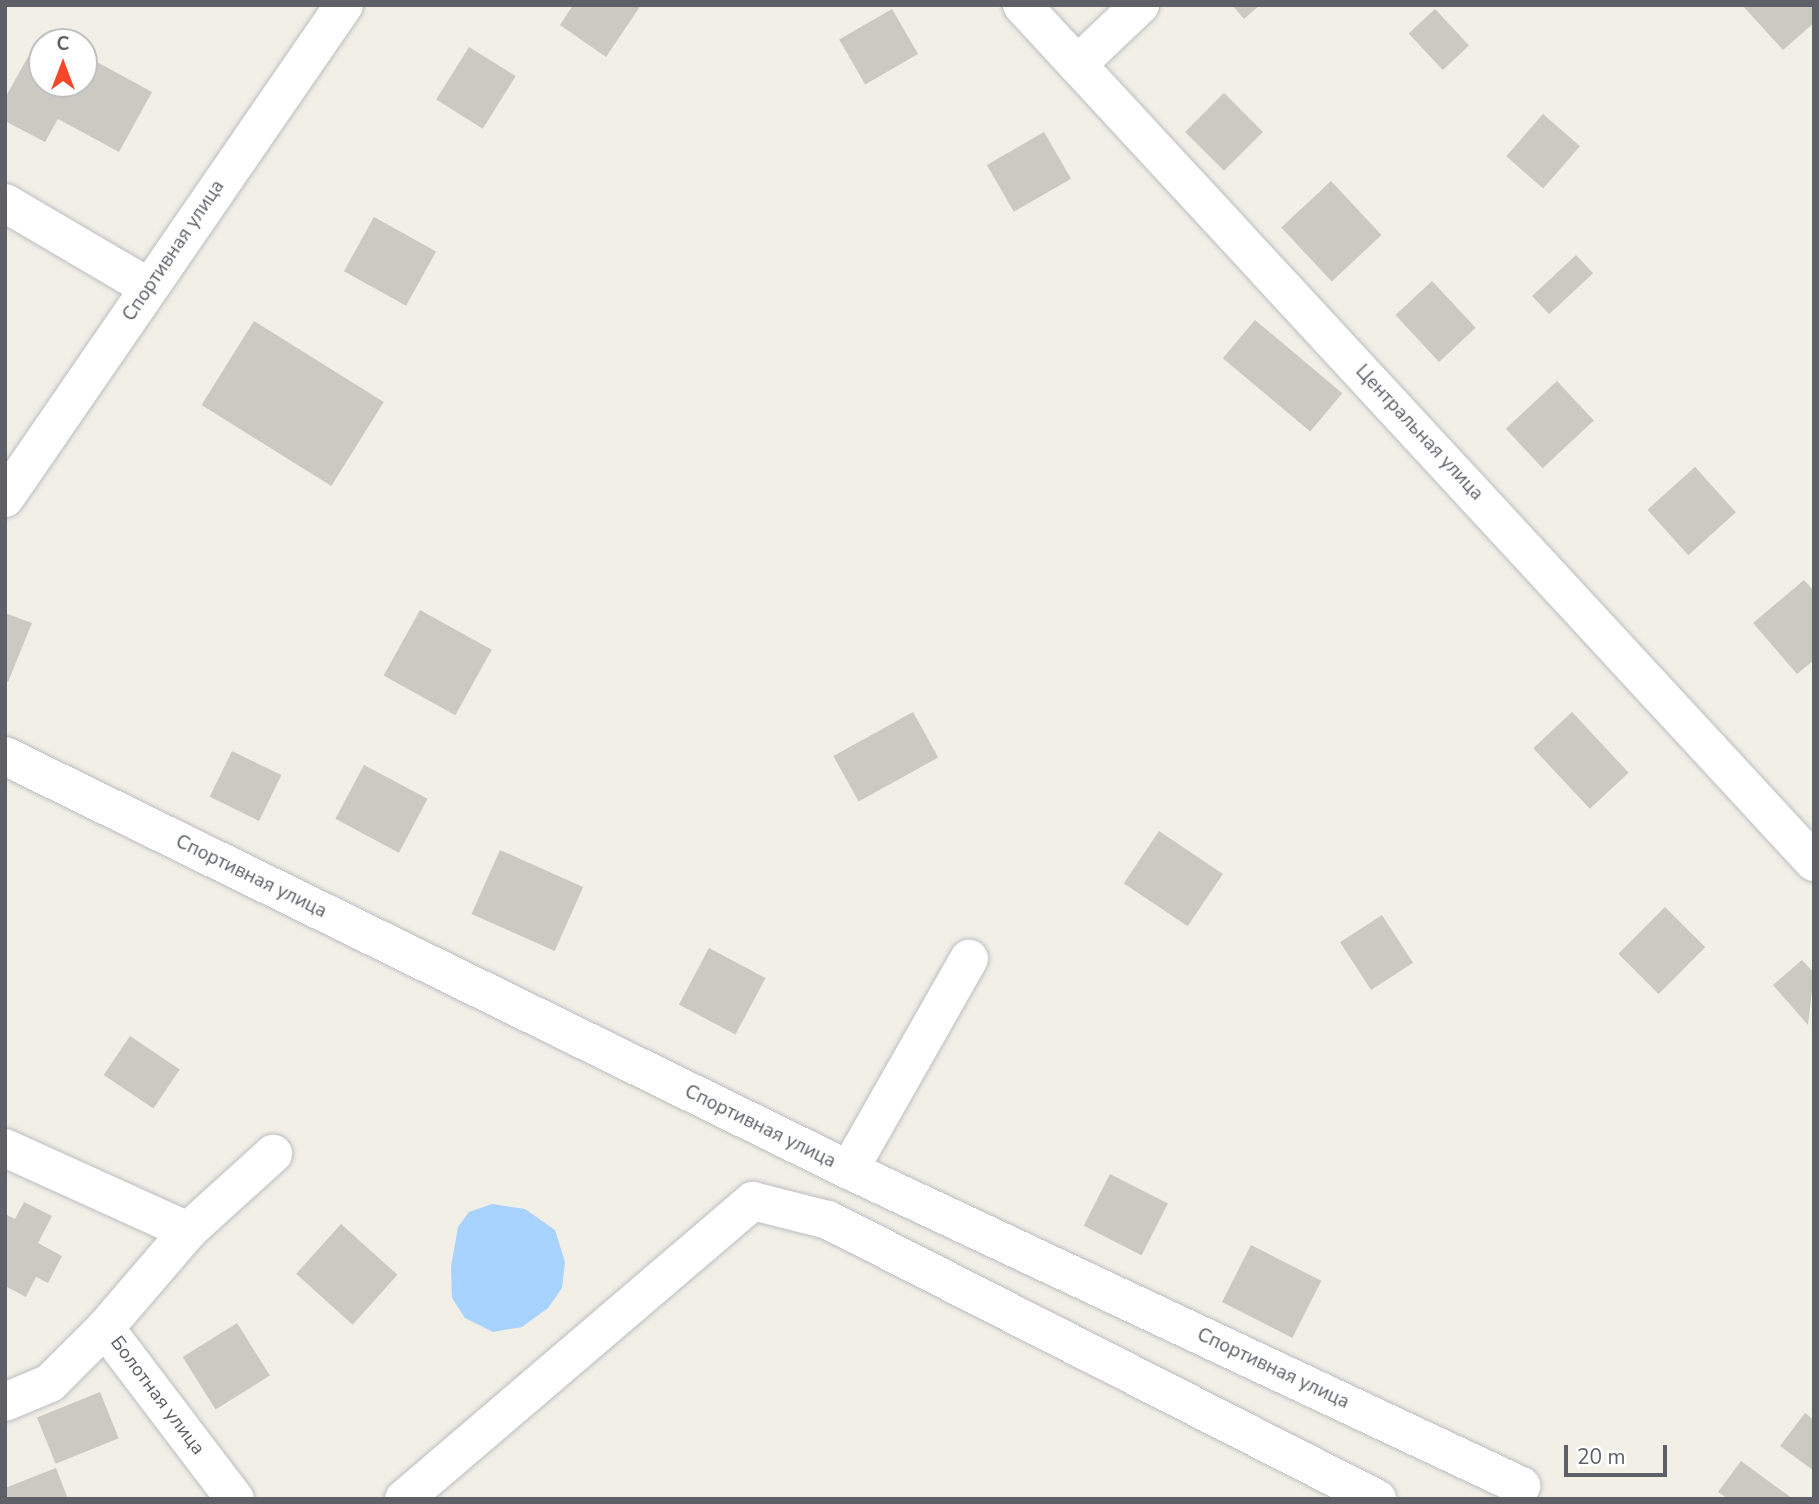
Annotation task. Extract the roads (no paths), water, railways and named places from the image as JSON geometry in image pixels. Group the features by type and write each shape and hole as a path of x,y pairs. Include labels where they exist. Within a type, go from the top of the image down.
{"street":[{"name":"Спортивная улица","path":"5,498 344,5"},
{"name":"Центральная улица","path":"1022,5 1814,862"},
{"path":"1077,65 1140,5"},
{"path":"5,203 148,287"},
{"name":"Спортивная улица","path":"5,756 849,1170 1521,1486"},
{"path":"849,1170 969,959"},
{"path":"5,1148 188,1231"},
{"path":"105,1328 188,1231 273,1154"},
{"path":"404,1499 753,1201 828,1220 1377,1499"},
{"name":"Болотная улица","path":"5,1402 50,1383 105,1328 235,1499"}],"water":[{"path":"492,1204 525,1209 555,1230 565,1262 562,1288 548,1308 522,1327 493,1332 465,1318 452,1298 451,1267 458,1227 469,1212"}]}
